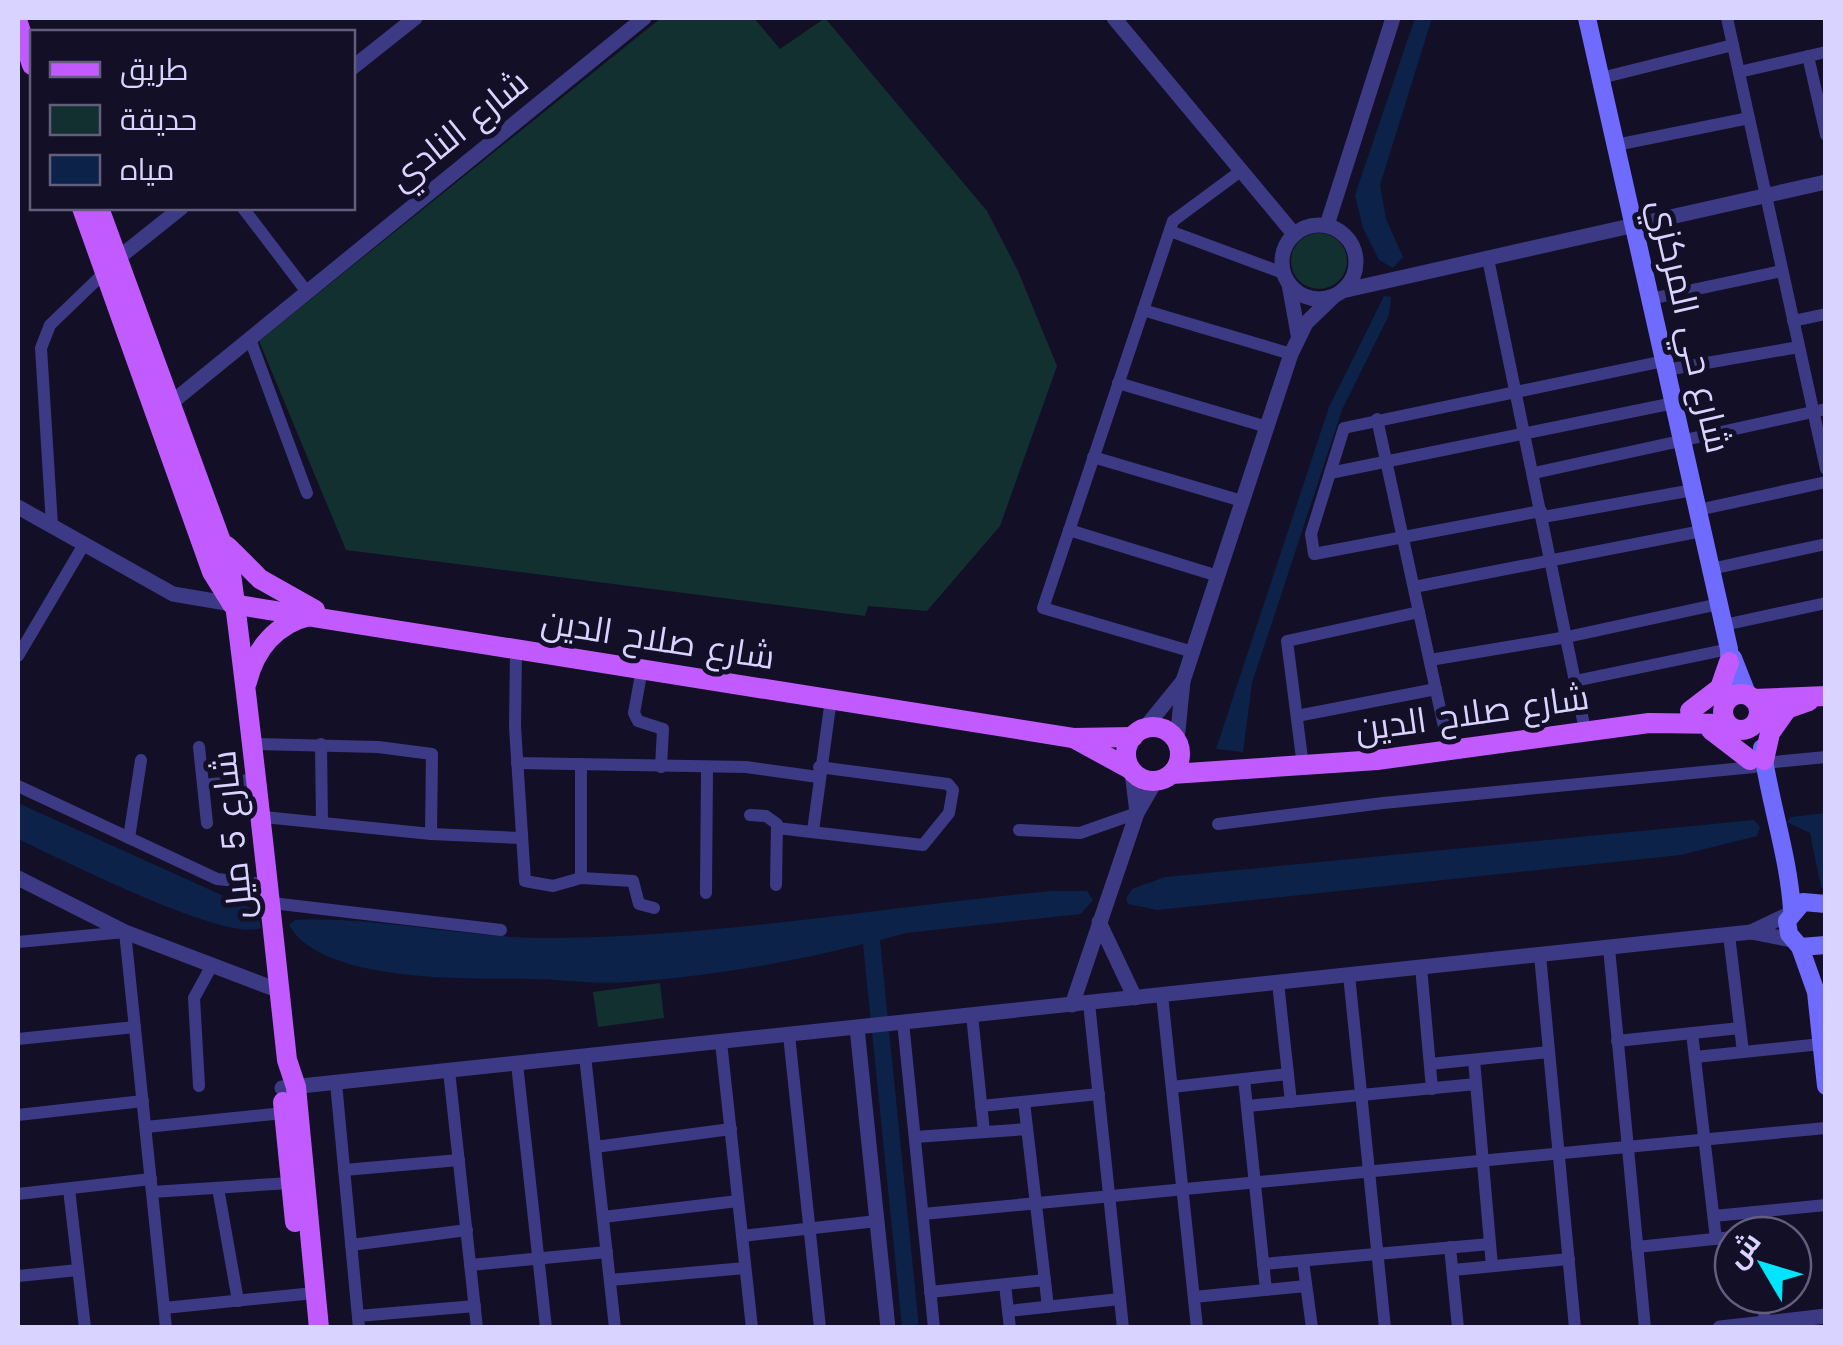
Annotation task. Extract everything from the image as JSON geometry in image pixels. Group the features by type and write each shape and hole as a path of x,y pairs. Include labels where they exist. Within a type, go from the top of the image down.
{"main road":[{"name":"شارع حي المركزي","path":"1587,18 1732,660 1754,703 1758,762"},
{"path":"18,22 30,60"},
{"path":"83,210 111,266"},
{"path":"99,210 111,266 212,572 232,604"},
{"name":"شارع 5 ميل","path":"111,266 172,403 230,566 232,604 256,744 289,1088 318,1328"},
{"path":"219,536 260,579 335,620"},
{"name":"شارع صلاح الدين","path":"232,604 1074,738 1138,733"},
{"path":"246,684 270,638 287,623 311,616"},
{"path":"1732,660 1752,687 1754,703 1770,734 1758,762"},
{"path":"1732,660 1720,688 1690,717 1758,762"},
{"path":"1754,703 1724,715 1758,762 1788,860 1796,943 1816,992 1826,1086"},
{"name":"شارع صلاح الدين","path":"1164,778 1449,750 1690,717 1754,703 1748,729 1690,717"},
{"path":"1162,729 1177,741 1180,758 1164,778 1131,771 1126,752 1138,733 1162,729"},
{"name":"شارع صلاح الدين","path":"1074,738 1131,771"},
{"name":"شارع صلاح الدين","path":"1177,741 1244,771"},
{"path":"1788,860 1820,902 1791,912"},
{"path":"1796,943 1825,945 1816,992"},
{"name":"شارع 5 ميل","path":"289,1088 284,1113 308,1328"}],"street":[{"path":"355,66 415,18"},
{"name":"شارع النادي","path":"172,403 644,18"},
{"path":"1114,18 1294,234"},
{"path":"1327,225 1393,18"},
{"path":"1727,18 1799,347 1819,411 1826,468"},
{"path":"1600,78 1733,45"},
{"path":"1739,72 1826,52"},
{"path":"1808,56 1826,135"},
{"path":"1616,145 1749,118"},
{"path":"1192,652 1043,608 1173,221 1242,170"},
{"path":"1170,230 1286,278 1309,298 1826,182"},
{"path":"52,525 41,348 50,325 111,266 179,210"},
{"path":"245,210 308,292"},
{"path":"1298,334 1283,252 1294,234 1316,224 1327,225 1345,236 1356,264 1398,279"},
{"path":"1488,259 1585,730"},
{"path":"1177,741 1183,682 1298,334 1338,293 1356,264"},
{"path":"1650,299 1782,271"},
{"path":"1143,310 1291,354"},
{"path":"1793,320 1826,314"},
{"path":"250,338 307,493"},
{"path":"1693,490 1314,554 1311,534 1344,428 1517,391 1799,347"},
{"path":"1118,384 1267,427"},
{"path":"1330,473 1674,403"},
{"path":"1534,473 1819,411"},
{"path":"1377,419 1449,750"},
{"path":"1094,457 1242,501"},
{"path":"1698,510 1826,482"},
{"path":"18,507 173,594 232,604"},
{"path":"1069,530 1218,576"},
{"path":"1414,586 1702,531"},
{"path":"1711,570 1826,544"},
{"path":"18,656 83,546"},
{"path":"1724,625 1826,603"},
{"path":"1430,660 1567,637 1719,604"},
{"path":"1303,766 1287,641 1419,612"},
{"path":"516,649 524,881 553,886 581,878 633,881 639,904 654,908"},
{"path":"1575,681 1732,660"},
{"path":"642,669 634,713 638,720 664,728 661,767"},
{"path":"1138,733 1183,682"},
{"path":"1297,716 1436,689"},
{"path":"814,831 819,772 832,699"},
{"path":"256,744 322,744 432,754 431,834"},
{"path":"322,744 322,823"},
{"path":"199,748 207,822"},
{"path":"1218,824 1383,802 1826,758"},
{"path":"129,838 141,760"},
{"path":"517,762 776,769 948,784 953,790 949,813 923,845 777,828"},
{"path":"581,764 581,878"},
{"path":"706,893 707,769"},
{"path":"1131,771 1137,813"},
{"path":"1072,1005 1137,813 1164,778"},
{"path":"203,786 260,779"},
{"path":"18,786 217,879 271,894 502,930"},
{"path":"1019,830 1080,833 1137,813"},
{"path":"750,815 773,818 777,828 776,885"},
{"path":"264,817 431,834 521,838"},
{"path":"18,878 126,932 280,990"},
{"path":"289,1088 1728,935 1751,932 1791,912"},
{"path":"1099,922 1136,998"},
{"path":"18,942 126,932"},
{"path":"126,932 166,1328"},
{"path":"1751,932 1796,943"},
{"path":"1728,935 1743,1052"},
{"path":"1608,948 1646,1328"},
{"path":"1540,955 1575,1328"},
{"path":"199,1086 194,998 211,967"},
{"path":"1422,968 1432,1089"},
{"path":"1349,975 1385,1328"},
{"path":"1278,983 1291,1102"},
{"path":"1162,995 1197,1328"},
{"path":"1089,1003 1123,1328"},
{"path":"972,1015 984,1132"},
{"path":"903,1022 934,1328"},
{"path":"18,1039 135,1027"},
{"path":"857,1028 888,1328"},
{"path":"1618,1041 1740,1028"},
{"path":"1692,1033 1714,1215"},
{"path":"789,1035 820,1328"},
{"path":"721,1042 752,1328"},
{"path":"1695,1056 1822,1044"},
{"path":"1430,1064 1550,1052"},
{"path":"585,1056 615,1328"},
{"path":"1474,1060 1492,1266"},
{"path":"517,1064 546,1328"},
{"path":"449,1071 477,1328"},
{"path":"1172,1087 1288,1074"},
{"path":"1244,1079 1266,1290"},
{"path":"336,1083 358,1322 475,1306"},
{"path":"1247,1106 1476,1084"},
{"path":"981,1106 1099,1094"},
{"path":"18,1115 143,1101"},
{"path":"1024,1102 1048,1307"},
{"path":"146,1127 284,1113"},
{"path":"915,1138 1027,1128"},
{"path":"923,1214 1826,1128"},
{"path":"595,1148 731,1129"},
{"path":"344,1170 459,1160"},
{"path":"18,1194 290,1183"},
{"path":"218,1188 238,1301"},
{"path":"70,1189 84,1328"},
{"path":"602,1217 738,1201"},
{"path":"1724,1215 1826,1205"},
{"path":"742,1236 877,1222"},
{"path":"351,1245 467,1230"},
{"path":"1637,1246 1713,1239"},
{"path":"1263,1264 1490,1244"},
{"path":"1450,1248 1458,1328"},
{"path":"470,1266 606,1252"},
{"path":"1452,1270 1569,1259"},
{"path":"1303,1260 1312,1328"},
{"path":"610,1280 746,1268"},
{"path":"18,1276 78,1270"},
{"path":"930,1292 1045,1280"},
{"path":"1005,1285 1010,1328"},
{"path":"1194,1296 1306,1286"},
{"path":"164,1308 304,1294"},
{"path":"1008,1311 1120,1300"},
{"path":"1764,1315 1765,1322"},
{"path":"1720,1328 1826,1316"}],"green space":[{"path":"661,18 754,18 780,49 825,18 987,211 1018,271 1057,366 1000,526 927,611 868,606 865,616 346,550 259,341"},
{"path":"1319,233 1339,241 1347,261 1339,281 1319,289 1299,281 1291,261 1299,241"},
{"path":"660,983 664,1018 598,1027 593,992"}],"water":[{"path":"1415,18 1432,18 1380,185 1386,219 1403,257 1393,268 1379,260 1363,228 1355,195"},
{"path":"1384,296 1391,297 1389,315 1342,410 1252,683 1243,752 1216,749 1329,407"},
{"path":"18,803 257,911 261,928 242,929 180,911 18,839"},
{"path":"1826,813 1825,890 1821,887 1810,833 1787,822 1791,817"},
{"path":"1754,820 1760,827 1757,836 1681,855 1157,910 1128,904 1126,898 1132,889 1165,877"},
{"path":"1051,891 1087,891 1093,900 1081,914 906,933 880,940 919,1328 902,1327 863,944 717,973 603,983 436,977 364,968 306,944 289,925 295,920 327,920 520,937 615,936 740,927"}]}
